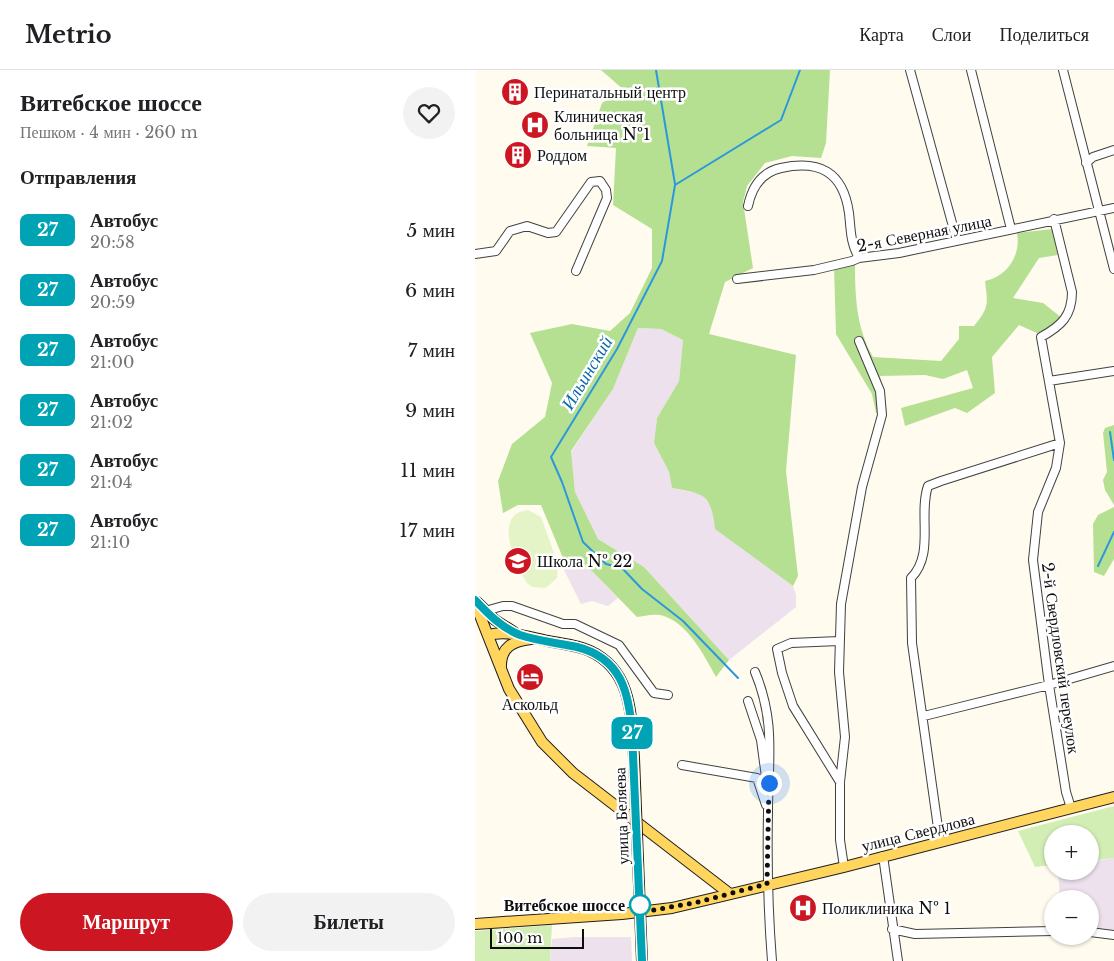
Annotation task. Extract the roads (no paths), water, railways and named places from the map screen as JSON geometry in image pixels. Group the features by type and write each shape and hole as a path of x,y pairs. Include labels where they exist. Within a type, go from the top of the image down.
{"main road":[{"path":"475,602 505,628 519,634"},
{"path":"475,602 501,671 519,708 542,742 573,773 730,894"},
{"path":"488,635 496,633 519,634"},
{"name":"улица Беляева","path":"519,634 589,651 612,667 625,686 629,696 634,758 642,961"},
{"path":"501,671 501,656 506,648 515,642 536,638"},
{"name":"улица Свердлова","path":"730,894 844,867 1114,797"},
{"path":"475,924 651,911 730,894"}],"street":[{"path":"910,70 957,241"},
{"path":"971,70 1011,229"},
{"path":"1063,70 1114,269"},
{"path":"1086,162 1093,157 1114,150"},
{"path":"748,206 751,191 769,170 797,165 813,165 827,170 837,181 845,197 849,212 853,246 859,258"},
{"path":"475,254 496,251 510,231 527,226 549,233 556,232 591,182 600,181 606,190 607,198 576,271"},
{"name":"2-я Северная улица","path":"737,279 814,270 859,258 899,253 1054,219 1114,208"},
{"path":"940,842 912,643 911,578 920,569 924,553 924,499 929,486 1060,443 1041,337 1058,327 1069,314 1072,302 1072,292 1054,219"},
{"path":"844,867 840,840 840,782 845,738 839,672 841,604 862,487 882,415 880,391 859,340"},
{"path":"1049,381 1114,371"},
{"name":"2-й Свердловский переулок","path":"1060,443 1055,468 1037,512 1033,560 1049,686 1066,792 1071,808"},
{"path":"485,611 503,606 512,606 563,624 575,624 597,634 619,645 654,693 668,695"},
{"path":"839,641 791,643 777,649 782,673 793,706 840,782"},
{"path":"923,716 1049,686 1114,666"},
{"path":"755,672 763,693 771,736 767,884 772,961"},
{"path":"748,701 761,740 769,799"},
{"path":"682,765 757,778 768,810"},
{"path":"883,856 898,961"},
{"path":"892,928 915,934 1044,931"},
{"path":"1099,933 1114,935"}],"waterway":[{"path":"656,70 675,184"},
{"name":"Ильинский","path":"738,678 683,621 642,589 622,568 606,564 583,542 551,457 617,349 662,261 675,185 781,120 800,70"},
{"path":"1110,432 1114,460"},
{"path":"1098,566 1114,532"}],"place":[{"name":"Перинатальный центр","path":"515,92"},
{"name":"Клиническая больница №1","path":"535,125"},
{"name":"Роддом","path":"518,155"},
{"name":"Школа № 22","path":"518,561"},
{"name":"Аскольд","path":"530,677"},
{"name":"Витебское шоссе","path":"640,905"},
{"name":"Поликлиника № 1","path":"803,908"}]}
